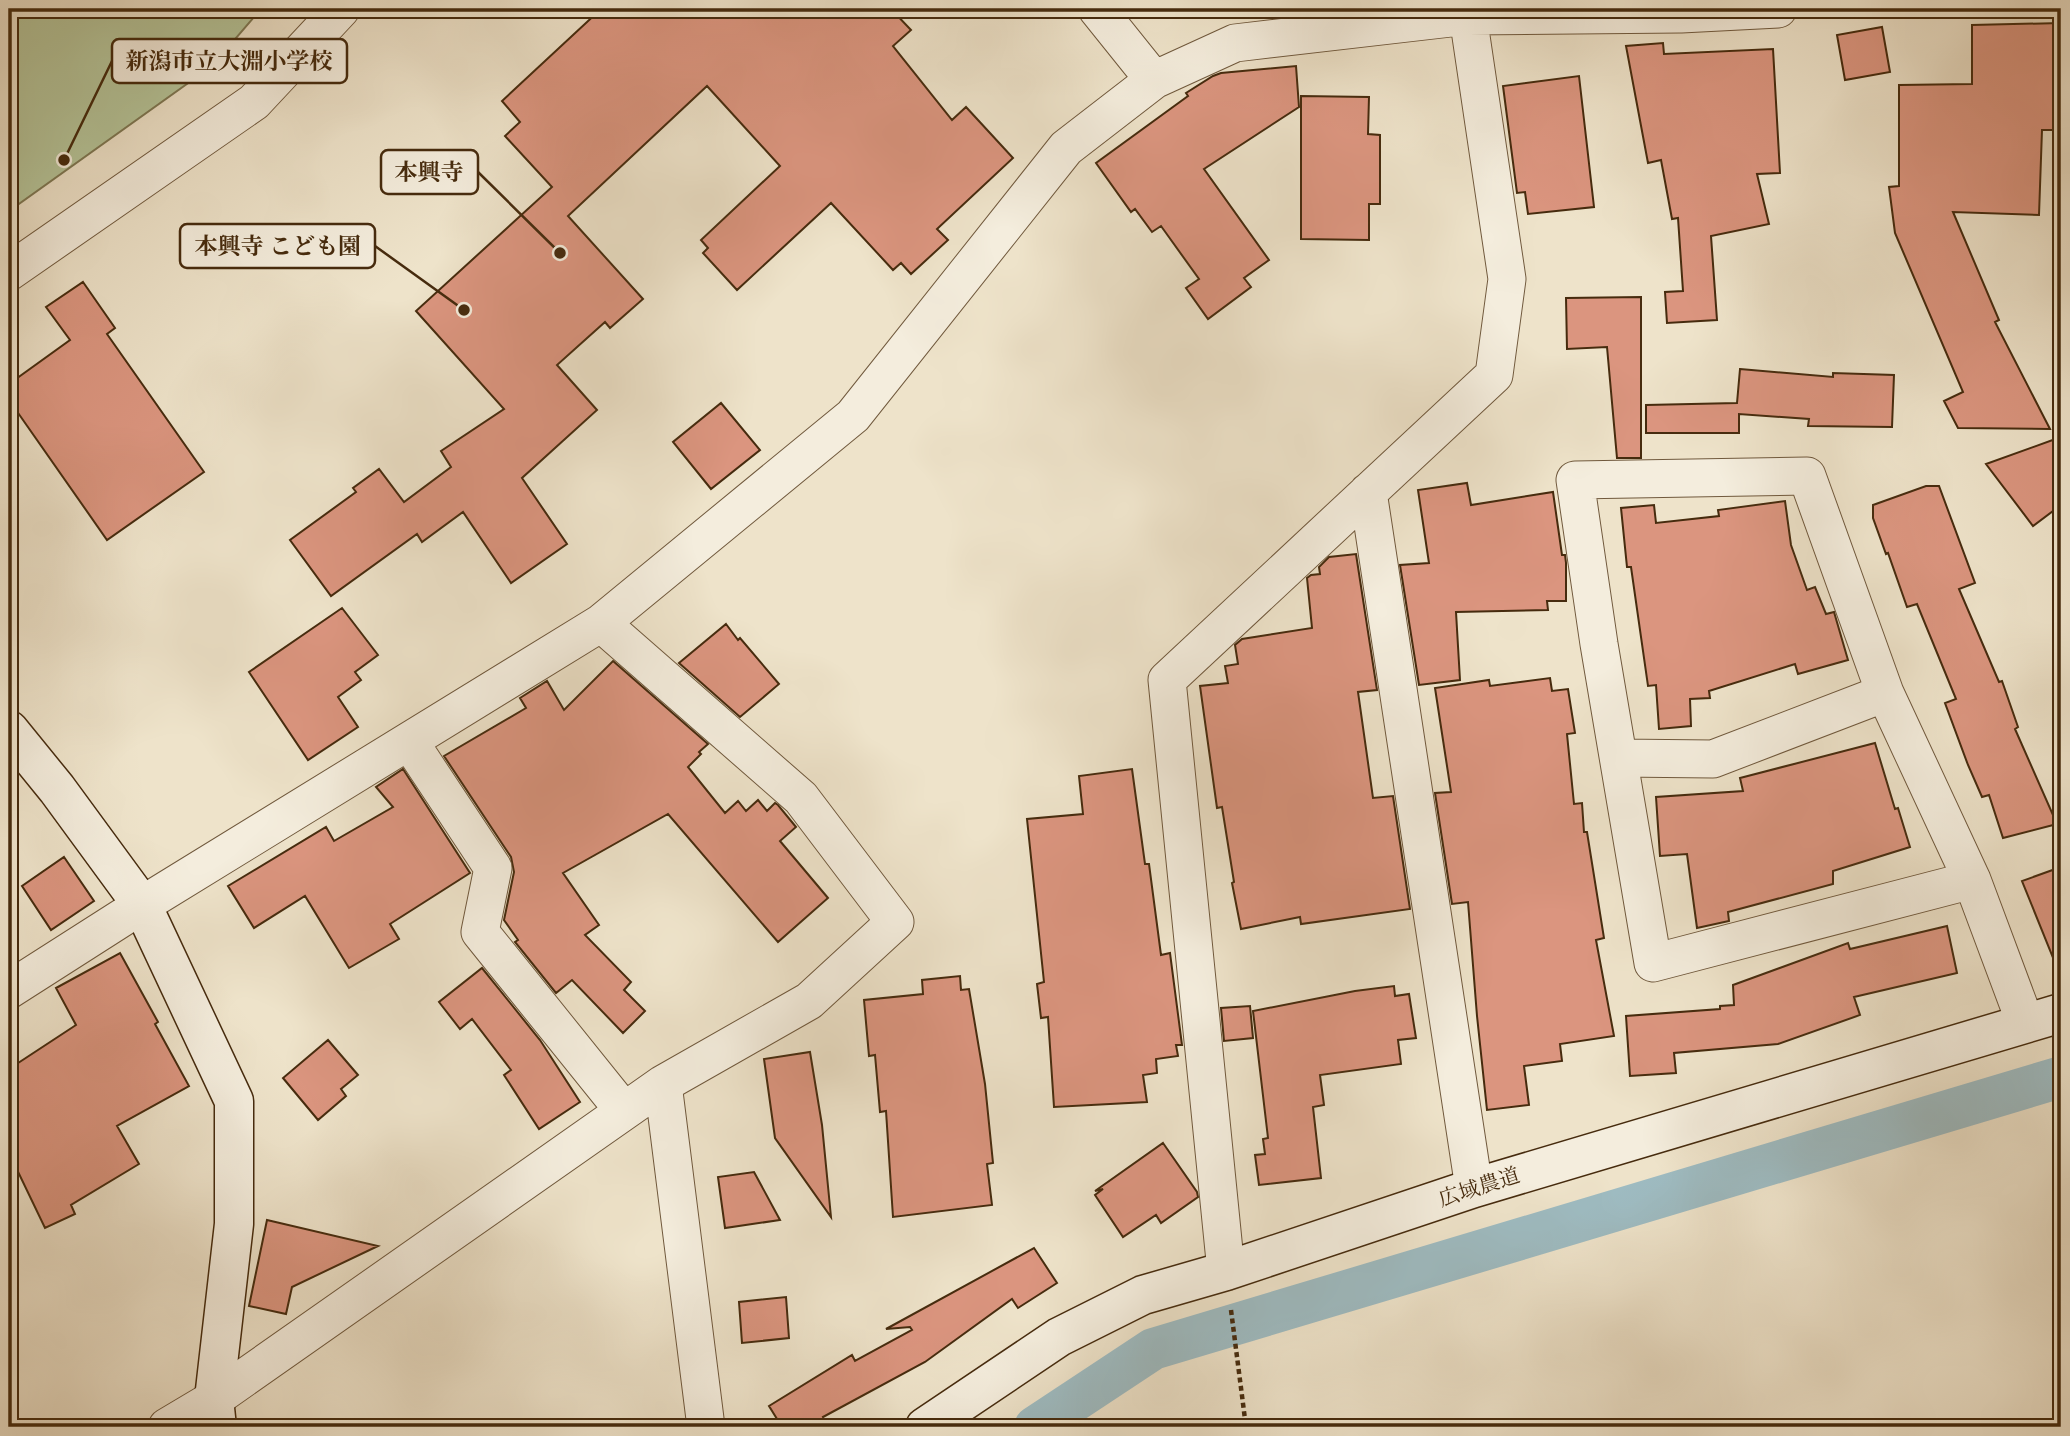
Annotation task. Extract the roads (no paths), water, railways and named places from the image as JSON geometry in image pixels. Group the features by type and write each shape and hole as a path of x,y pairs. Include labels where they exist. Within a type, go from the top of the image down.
{"street":[{"path":"9,272 254,102 341,9"},
{"path":"1097,9 1154,80"},
{"path":"9,990 142,905 601,623 853,416 1066,148 1154,80 1235,43 1468,16 1778,9"},
{"path":"1226,1271 1167,680 1494,375 1507,279 1468,16"},
{"path":"1972,880 1653,963 1599,645 1575,480 1807,476 1885,693 1972,880 2025,1022"},
{"path":"1368,492 1474,1188"},
{"path":"167,1427 215,1413 624,1111 663,1084 809,1001 895,922 801,798 601,623"},
{"path":"1619,758 1713,759 1885,693"},
{"path":"9,730 57,789 142,905 234,1101 234,1224 215,1413"},
{"path":"409,741 493,868 480,932 624,1111"},
{"name":"広域農道","path":"925,1427 1059,1337 1143,1296 1474,1188 2061,1013"},
{"path":"663,1084 706,1427"}],"waterway":[{"path":"1035,1427 1153,1349 2061,1077"}],"place":[{"name":"新潟市立大淵小学校","path":"64,160"},
{"name":"本興寺","path":"560,253"},
{"name":"本興寺 こども園","path":"464,310"}]}
